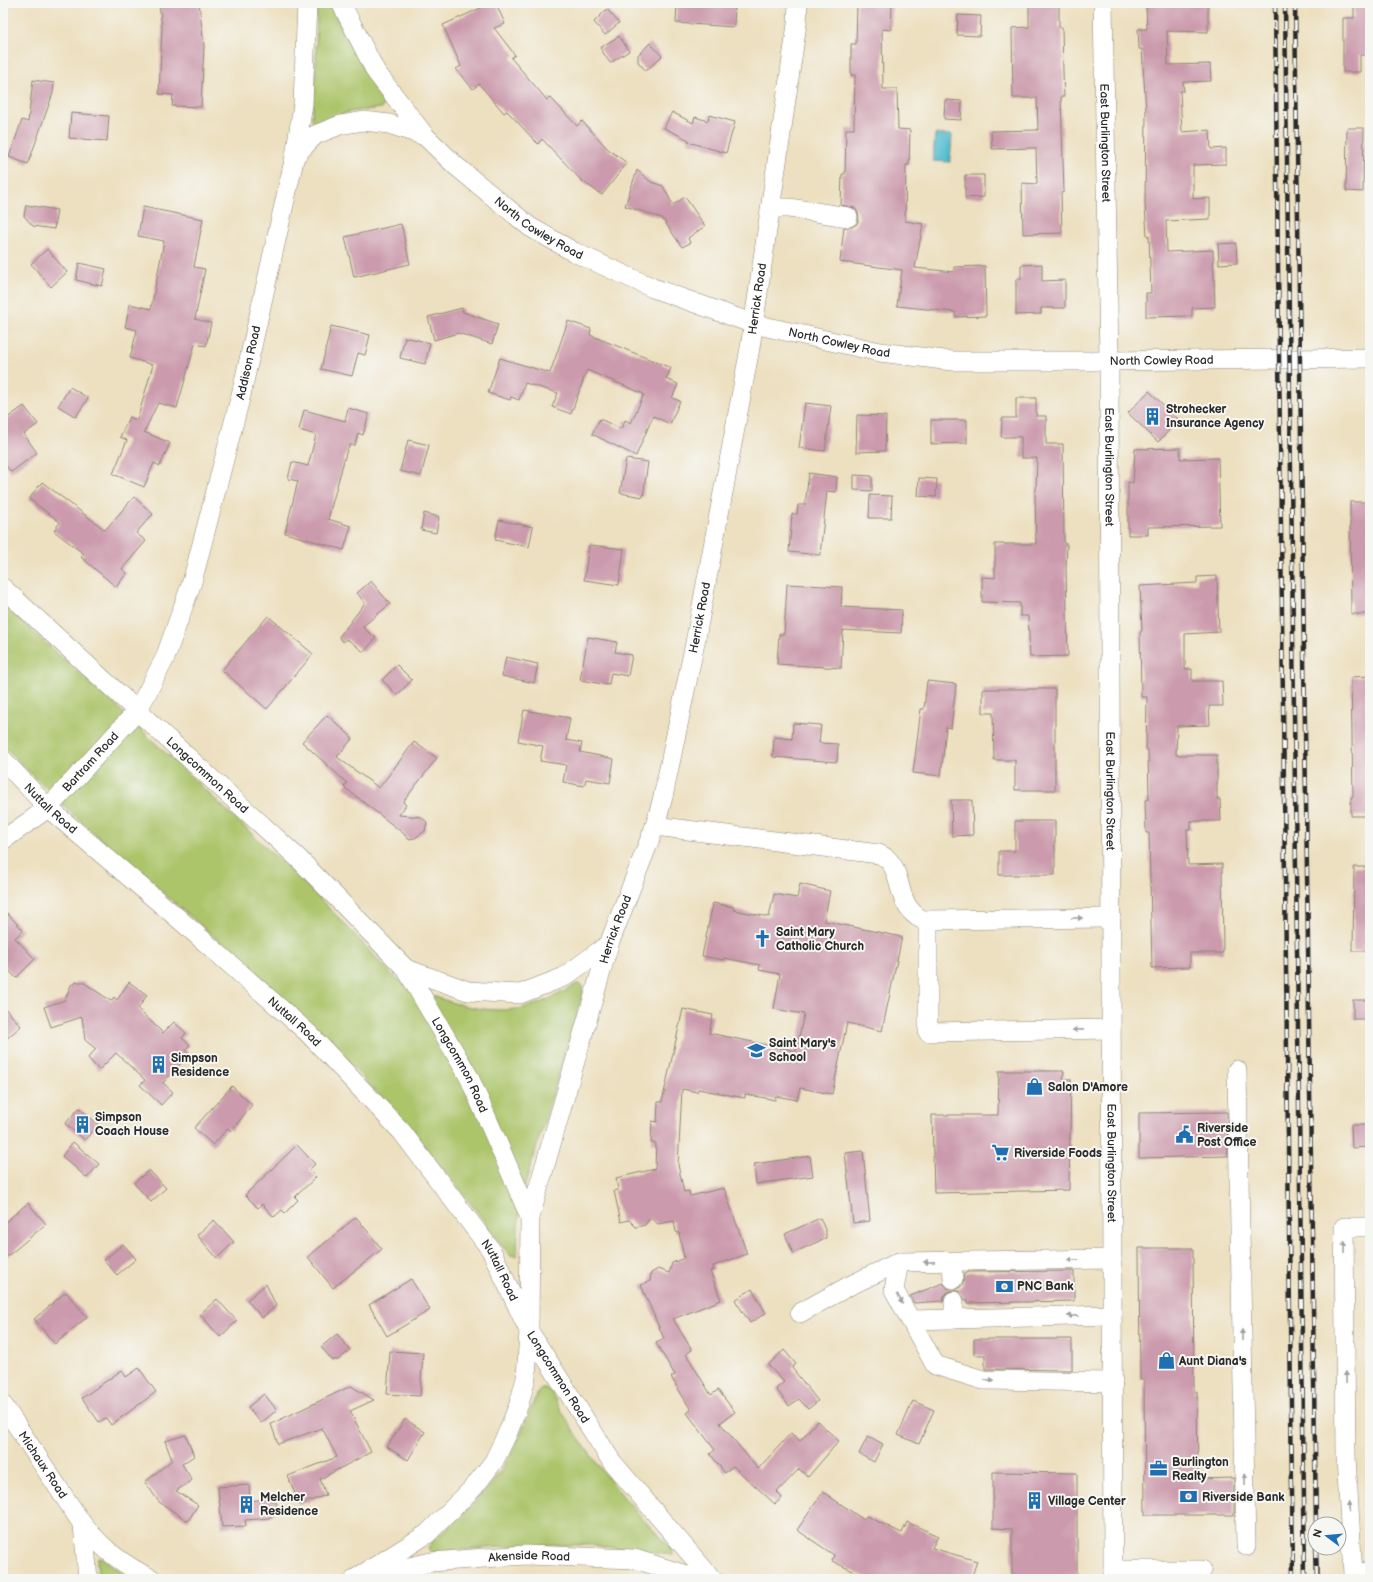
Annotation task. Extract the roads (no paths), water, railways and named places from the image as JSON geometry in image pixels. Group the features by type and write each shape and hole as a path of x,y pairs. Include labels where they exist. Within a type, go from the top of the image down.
{"street":[{"name":"Addison Road","path":"138,710 166,658 192,582 241,395 295,156 303,104 307,3"},
{"name":"North Cowley Road","path":"341,3 376,72 425,136 456,166 530,227 574,252 653,288 754,324 880,352 952,361 1007,362 1370,358"},
{"name":"Herrick Road","path":"530,1216 609,944 655,826 695,643 754,324 797,24 798,3"},
{"name":"East Burlington Street","path":"1103,3 1109,361 1113,1574"},
{"name":"North Cowley Road","path":"295,156 315,134 340,125 364,120 389,124 425,136"},
{"path":"771,208 789,208 848,217"},
{"name":"Longcommon Road","path":"3,588 300,859 406,969 469,1077 530,1216 529,1331 612,1462 712,1579"},
{"name":"Bartram Road","path":"3,840 48,808 138,710"},
{"name":"Nuttall Road","path":"3,760 48,808 180,920 308,1033 402,1132 491,1250 529,1331"},
{"path":"655,826 879,854 884,856 893,865 901,894 907,906 917,917 928,920 1111,918"},
{"path":"928,920 928,1032 1111,1029"},
{"name":"Longcommon Road","path":"406,969 468,991 520,994 564,977 609,944"},
{"path":"1237,1070 1246,1546"},
{"path":"1361,1574 1346,1457 1344,1227 1370,1227"},
{"path":"800,1313 849,1286 899,1262 953,1270 1112,1259"},
{"path":"899,1262 894,1290 935,1365 983,1380 1113,1382"},
{"path":"911,1320 954,1310 1112,1315"},
{"name":"Akenside Road","path":"356,1579 426,1534 474,1487 494,1461 519,1404 526,1378 529,1331"},
{"name":"Michaux Road","path":"3,1406 83,1525 102,1548 122,1562 152,1579"},
{"name":"Michaux Road","path":"83,1525 88,1579"},
{"name":"Akenside Road","path":"356,1579 423,1571 431,1562 525,1555 635,1559 699,1579"},
{"path":"1113,1574 1202,1570"}],"water":[{"path":"935,134 952,135 950,162 933,161"}],"railway":[{"path":"1275,3 1293,1579"},
{"path":"1285,3 1305,1579"},
{"path":"1295,3 1316,1516"},
{"path":"1316,1556 1317,1579"}],"place":[{"name":"Strohecker Insurance Agency","path":"1153,416"},
{"name":"Saint Mary Catholic Church","path":"763,939"},
{"name":"Saint Mary's School","path":"756,1050"},
{"name":"Simpson Residence","path":"158,1065"},
{"name":"Salon D'Amore","path":"1035,1087"},
{"name":"Simpson Coach House","path":"82,1124"},
{"name":"Riverside Post Office","path":"1184,1135"},
{"name":"Riverside Foods","path":"1001,1153"},
{"name":"PNC Bank","path":"1004,1286"},
{"name":"Aunt Diana's","path":"1166,1361"},
{"name":"Burlington Realty","path":"1159,1469"},
{"name":"Riverside Bank","path":"1189,1497"},
{"name":"Village Center","path":"1035,1501"},
{"name":"Melcher Residence","path":"247,1504"}]}
